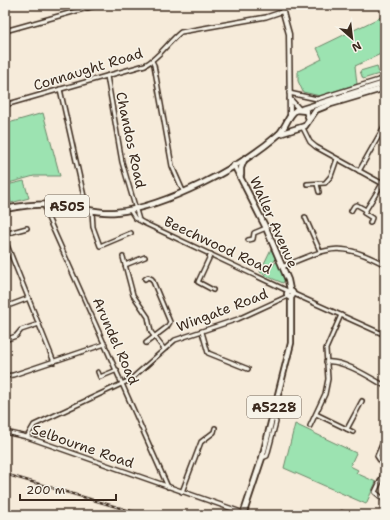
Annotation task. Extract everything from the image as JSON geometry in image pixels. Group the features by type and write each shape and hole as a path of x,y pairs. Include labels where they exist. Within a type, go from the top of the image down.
{"main road":[{"path":"385,84 299,109 294,111 290,117 294,126 301,128 307,124 316,110 385,88"},
{"path":"299,109 306,111 309,120"},
{"name":"A505","path":"279,134 290,117"},
{"name":"A505","path":"5,209 33,204 69,206 109,212 136,209 163,200 183,191 234,165 279,134 301,128"},
{"path":"241,175 241,168 245,158"},
{"name":"Waller Avenue","path":"234,165 241,175 266,228 288,280 290,294 291,343 262,458 244,514"},
{"path":"5,515 16,515"}],"street":[{"path":"5,31 98,5"},
{"path":"281,5 284,11 289,34 290,117"},
{"name":"Connaught Road","path":"5,105 107,76 152,61 172,38 181,32 266,17 284,11"},
{"path":"152,61 156,72 172,166 183,191"},
{"name":"Chandos Road","path":"107,76 122,162 136,209"},
{"path":"289,93 317,99 385,78"},
{"path":"60,89 93,227 100,246 130,233"},
{"path":"289,99 299,109"},
{"path":"359,170 385,124"},
{"path":"301,128 310,142 316,147 384,184 364,213 372,218 370,223"},
{"path":"307,184 325,183 331,176 337,159"},
{"path":"317,184 319,192"},
{"name":"Arundel Road","path":"46,205 46,213 49,220 168,487"},
{"path":"351,211 354,206 357,205 366,210"},
{"path":"136,209 139,220"},
{"name":"Beechwood Road","path":"130,210 135,218 139,220 279,286 290,294 385,335"},
{"path":"305,217 320,251"},
{"path":"5,234 27,228"},
{"path":"248,240 253,239 254,233 266,228"},
{"path":"5,240 54,362"},
{"path":"282,267 320,251 332,248 347,248 365,254 385,265"},
{"path":"211,254 198,282 213,290"},
{"path":"123,257 133,296 148,317 151,332 164,349"},
{"path":"125,265 145,257"},
{"path":"145,279 148,277 152,279 170,322 167,327 146,343"},
{"path":"279,286 285,286 288,280"},
{"name":"Wingate Road","path":"27,437 34,426 130,380 175,340 238,319 290,294"},
{"path":"5,307 29,298"},
{"path":"310,426 325,394 328,380 326,348 341,315"},
{"path":"5,340 16,336 21,330 39,324"},
{"path":"202,332 208,353 248,368"},
{"path":"5,376 54,362 105,344"},
{"path":"326,362 334,361 359,371 385,386"},
{"path":"98,372 100,377 117,370"},
{"path":"347,429 362,401"},
{"path":"316,414 353,432"},
{"path":"182,492 201,442 214,432 215,428"},
{"name":"Selbourne Road","path":"5,432 27,437 244,514"},
{"path":"382,498 375,492 385,469 377,456 385,438"},
{"path":"342,513 346,515"}],"green space":[{"path":"385,15 385,52 355,66 357,84 320,96 303,92 298,81 298,71 322,59 317,48"},
{"path":"377,66 379,74 363,79 360,71"},
{"path":"43,113 60,176 34,176 5,184 5,124"},
{"path":"24,181 29,198 11,203 7,185"},
{"path":"271,249 276,259 263,274 260,272"},
{"path":"277,261 285,279 283,283 264,275"},
{"path":"295,424 356,453 350,466 358,470 356,473 376,482 366,504 284,468"}],"railway":[{"path":"5,474 144,515"}]}
